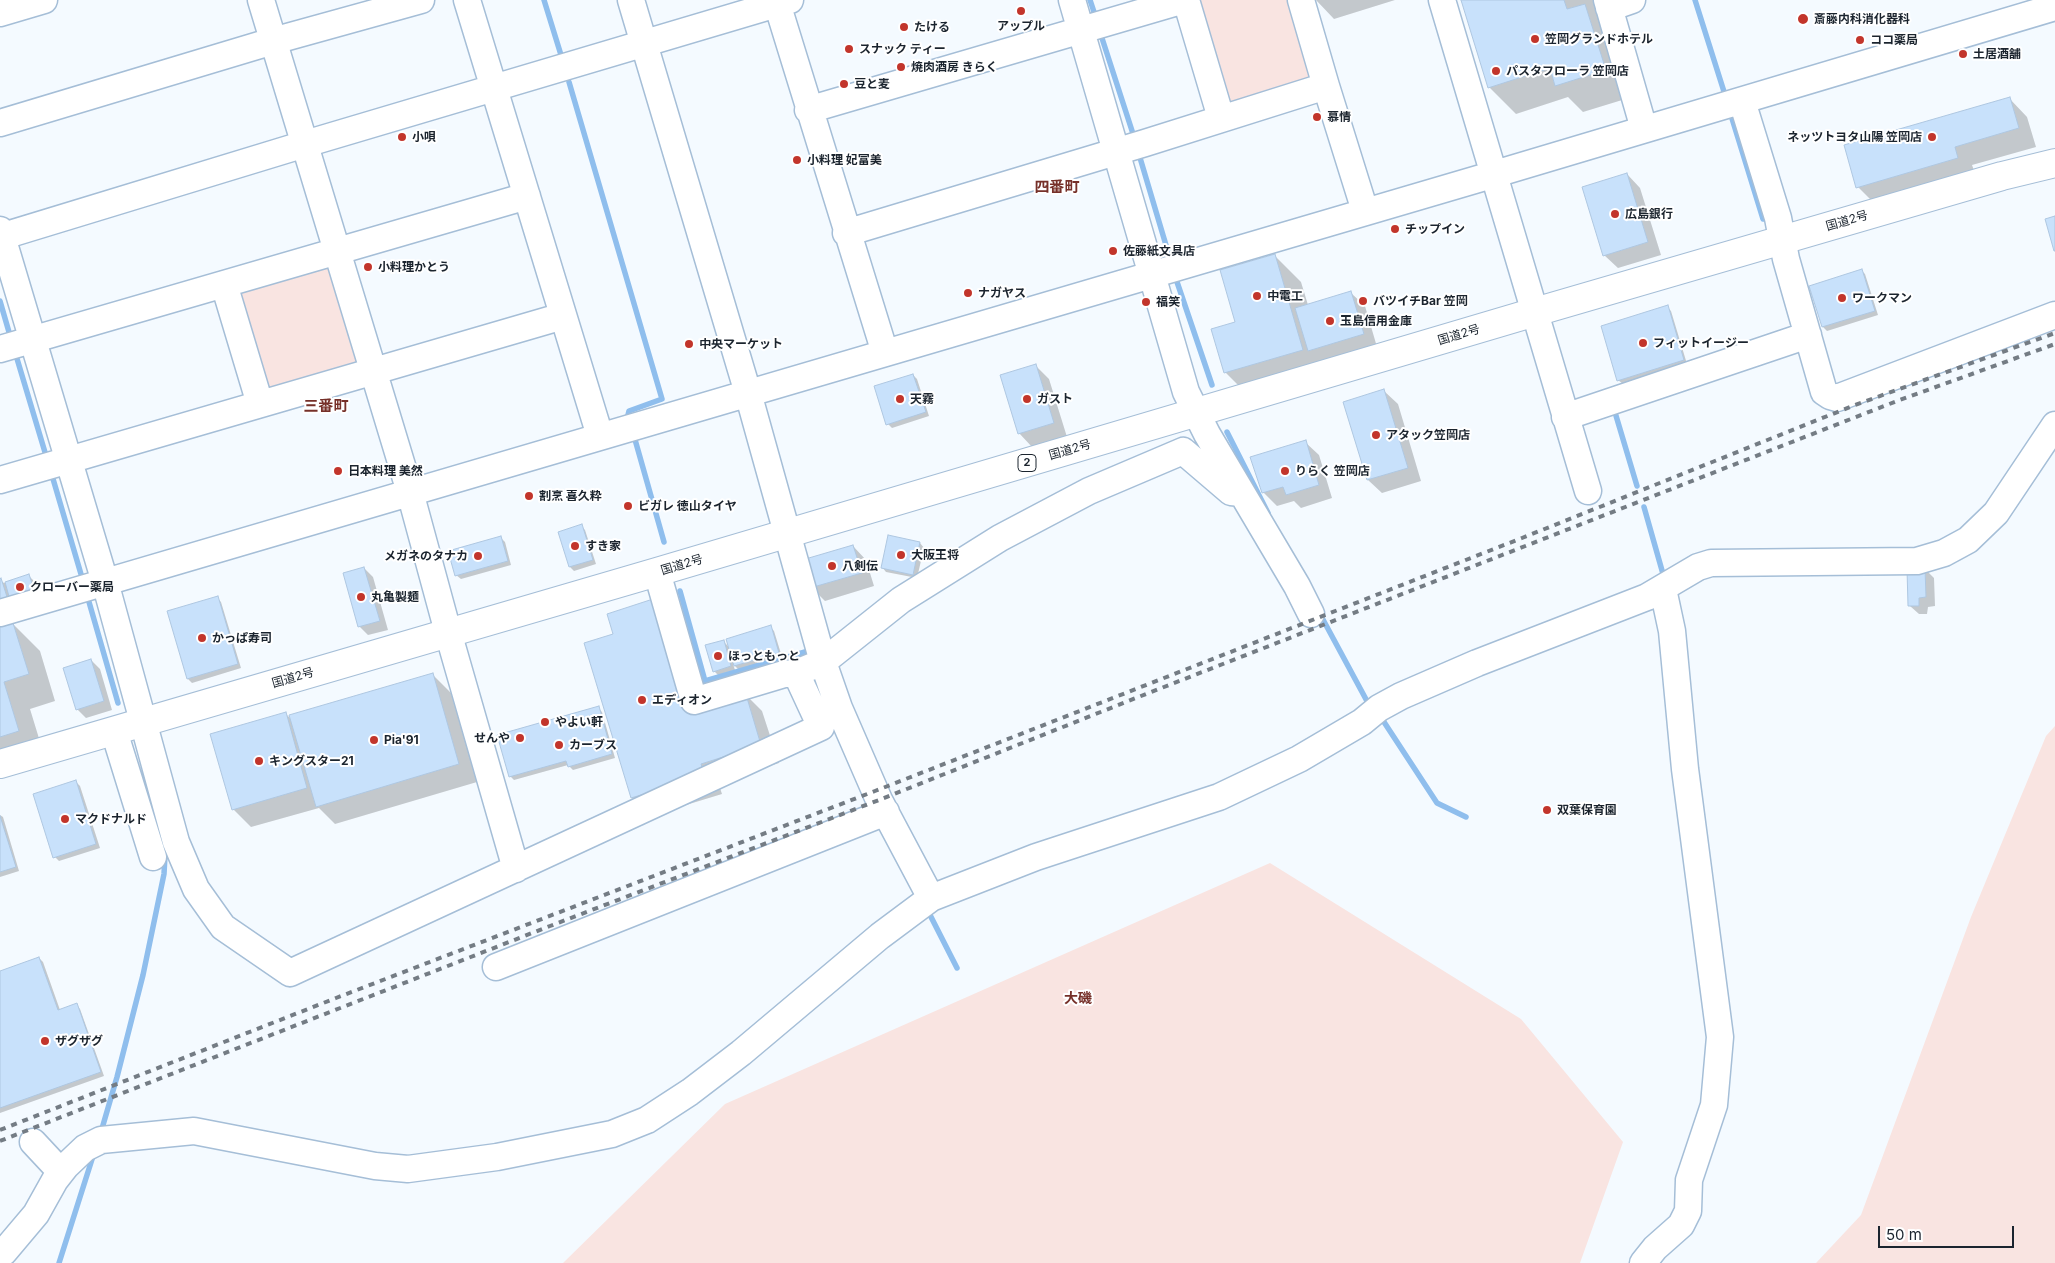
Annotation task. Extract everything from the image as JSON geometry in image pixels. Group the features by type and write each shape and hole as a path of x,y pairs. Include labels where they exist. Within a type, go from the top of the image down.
{"highway":[{"name":"国道2号","path":"0,764 1535,312 2002,176 2055,163"}],"street":[{"path":"0,13 44,0"},
{"path":"261,0 410,492 516,869"},
{"path":"0,123 273,41 421,0"},
{"path":"467,0 600,436"},
{"path":"631,0 644,43 748,393 786,533 821,727 290,973 223,926 196,889 176,842 144,722 91,586 55,464 14,345 1,234 494,88 644,43 781,1 808,110 885,353"},
{"path":"1072,0 1092,27 1130,147 1164,270 1186,392 1241,493 1297,586 1311,614"},
{"path":"808,110 1185,0 1221,118"},
{"path":"1301,0 1365,211"},
{"path":"1442,0 1588,491"},
{"path":"1616,3 1644,129"},
{"path":"0,613 1495,174 2055,7"},
{"path":"846,233 1326,86"},
{"path":"1732,104 1778,218 1782,240 1824,392 1837,398 2055,315"},
{"path":"14,345 527,196"},
{"path":"224,284 260,404"},
{"path":"0,480 563,316"},
{"path":"1565,417 1808,335"},
{"path":"0,1254 4,1252 36,1214 54,1180 96,1142 194,1131 375,1166 408,1169 496,1157 612,1134 647,1120 690,1092 741,1054 880,936 932,898 1036,857 1219,797 1299,759 1362,722 1380,708 1401,696 1476,663 1663,589 1689,571 1711,563 1917,561 1944,553 1968,540 1996,513 2055,425"},
{"path":"657,572 694,702 810,667 901,600 1000,538 1089,491 1183,451 1231,492 1241,493"},
{"path":"1642,1263 1655,1248 1681,1225 1688,1212 1689,1180 1714,1106 1720,1037 1685,769 1672,631 1663,589"},
{"path":"810,667 838,708 880,814 932,898"},
{"path":"114,731 153,857"},
{"path":"496,967 880,814"},
{"path":"33,1142 61,1172"}],"shaded area":[{"path":"1200,0 1290,0 1314,81 1225,108 1194,6"},
{"path":"336,251 372,371 260,404 224,284"},
{"path":"2055,726 2055,1263 1816,1263 1861,1215 1971,917 2046,736"},
{"path":"1270,863 1521,1019 1623,1142 1580,1263 563,1263 725,1104"}],"building":[{"name":"笠岡グランドホテル","path":"1461,0 1564,0 1567,9 1585,4 1606,70 1555,86 1550,68 1488,88"},
{"name":"ネッツトヨタ山陽 笠岡店","path":"2010,97 2019,128 1955,147 1958,158 1856,188 1844,145"},
{"name":"広島銀行","path":"1627,173 1648,242 1603,256 1582,187"},
{"path":"2055,216 2055,251 2054,251 2045,219"},
{"name":"中電工","path":"1275,254 1303,350 1224,373 1211,329 1235,322 1220,270"},
{"name":"ワークマン","path":"1862,269 1875,311 1822,327 1809,286"},
{"name":"玉島信用金庫","path":"1351,291 1364,334 1308,351 1295,308"},
{"name":"フィットイージー","path":"1668,305 1684,360 1617,381 1601,326"},
{"name":"ガスト","path":"1036,364 1054,423 1018,434 1000,375"},
{"name":"天霧","path":"913,374 926,412 886,425 874,386"},
{"name":"アタック笠岡店","path":"1384,389 1408,468 1367,480 1343,402"},
{"name":"りらく 笠岡店","path":"1306,440 1319,485 1286,495 1283,487 1262,493 1250,457"},
{"name":"すき家","path":"582,524 593,560 569,567 558,532"},
{"name":"大阪王将","path":"888,535 920,542 913,575 881,568"},
{"name":"メガネのタナカ","path":"501,536 508,561 455,576 448,551"},
{"name":"八剣伝","path":"853,545 862,573 810,588 802,560"},
{"name":"丸亀製麺","path":"364,567 380,621 358,627 343,573"},
{"path":"1925,568 1926,597 1919,598 1919,606 1908,606 1907,569"},
{"name":"クローバー薬局","path":"29,574 35,593 10,600 5,582"},
{"path":"0,579 8,600 0,602"},
{"name":"かっぱ寿司","path":"218,596 238,664 187,679 167,611"},
{"name":"エディオン","path":"653,599 686,709 745,691 761,745 701,764 705,776 631,798 584,643 613,634 607,614"},
{"path":"13,623 29,674 4,682 19,731 0,737 0,627"},
{"path":"771,625 779,653 734,666 726,639"},
{"name":"ほっともっと","path":"724,640 731,666 713,672 705,645"},
{"path":"91,659 104,701 76,710 63,668"},
{"name":"Pia'91","path":"433,673 459,764 316,807 289,715"},
{"path":"599,706 612,754 568,767 566,761 509,777 497,735"},
{"name":"キングスター21","path":"286,712 307,788 232,810 210,734"},
{"name":"マクドナルド","path":"76,780 96,844 53,858 33,794"},
{"path":"0,816 16,867 0,872"},
{"name":"ザグザグ","path":"39,957 58,1010 77,1003 101,1072 0,1108 0,971"}],"waterway":[{"path":"544,0 561,55"},
{"path":"1090,0 1096,18"},
{"path":"1695,0 1726,98"},
{"path":"1100,32 1135,140"},
{"path":"569,82 662,399 629,411 628,415"},
{"path":"1730,112 1763,219"},
{"path":"1138,151 1171,262"},
{"path":"1175,276 1212,385"},
{"path":"0,301 11,339"},
{"path":"15,352 47,459"},
{"path":"1614,409 1637,486"},
{"path":"1227,432 1268,513"},
{"path":"634,436 664,542"},
{"path":"51,472 83,581"},
{"path":"1644,507 1663,574"},
{"path":"680,591 705,681 805,652 809,662"},
{"path":"87,595 118,703"},
{"path":"1320,614 1368,703"},
{"path":"1384,722 1437,803 1466,817"},
{"path":"101,1132 143,975 164,874 165,855"},
{"path":"928,911 957,968"},
{"path":"59,1263 94,1153"}],"railway":[{"path":"0,1130 336,998 875,791 1522,538 1855,405 2055,333"},
{"path":"0,1141 550,926 879,800 1897,401 2055,344"}],"place":[{"name":"アップル","path":"1021,11"},
{"name":"斎藤内科消化器科","path":"1803,19"},
{"name":"たける","path":"904,27"},
{"name":"笠岡グランドホテル","path":"1535,39"},
{"name":"ココ薬局","path":"1860,40"},
{"name":"スナック ティー","path":"849,49"},
{"name":"土居酒舗","path":"1963,54"},
{"name":"焼肉酒房 きらく","path":"901,67"},
{"name":"パスタフローラ 笠岡店","path":"1496,71"},
{"name":"豆と麦","path":"844,84"},
{"name":"慕情","path":"1317,117"},
{"name":"小唄","path":"402,137"},
{"name":"ネッツトヨタ山陽 笠岡店","path":"1932,137"},
{"name":"小料理 妃富美","path":"797,160"},
{"name":"広島銀行","path":"1615,214"},
{"name":"チップイン","path":"1395,229"},
{"name":"佐藤紙文具店","path":"1113,251"},
{"name":"小料理かとう","path":"368,267"},
{"name":"ナガヤス","path":"968,293"},
{"name":"中電工","path":"1257,296"},
{"name":"ワークマン","path":"1842,298"},
{"name":"バツイチBar 笠岡","path":"1363,301"},
{"name":"福笑","path":"1146,302"},
{"name":"玉島信用金庫","path":"1330,321"},
{"name":"フィットイージー","path":"1643,343"},
{"name":"中央マーケット","path":"689,344"},
{"name":"天霧","path":"900,399"},
{"name":"ガスト","path":"1027,399"},
{"name":"アタック笠岡店","path":"1376,435"},
{"name":"日本料理 美然","path":"338,471"},
{"name":"りらく 笠岡店","path":"1285,471"},
{"name":"割烹 喜久粋","path":"529,496"},
{"name":"ビガレ 徳山タイヤ","path":"628,506"},
{"name":"すき家","path":"575,546"},
{"name":"大阪王将","path":"901,555"},
{"name":"メガネのタナカ","path":"478,556"},
{"name":"八剣伝","path":"832,566"},
{"name":"クローバー薬局","path":"20,587"},
{"name":"丸亀製麺","path":"361,597"},
{"name":"かっぱ寿司","path":"202,638"},
{"name":"ほっともっと","path":"718,656"},
{"name":"エディオン","path":"642,700"},
{"name":"やよい軒","path":"545,722"},
{"name":"せんや","path":"520,738"},
{"name":"Pia'91","path":"374,740"},
{"name":"カーブス","path":"559,745"},
{"name":"キングスター21","path":"259,761"},
{"name":"双葉保育園","path":"1547,810"},
{"name":"マクドナルド","path":"65,819"},
{"name":"ザグザグ","path":"45,1041"}],"district":[{"name":"四番町","path":"1057,187"},
{"name":"三番町","path":"326,406"},
{"name":"大磯","path":"1078,999"}]}
